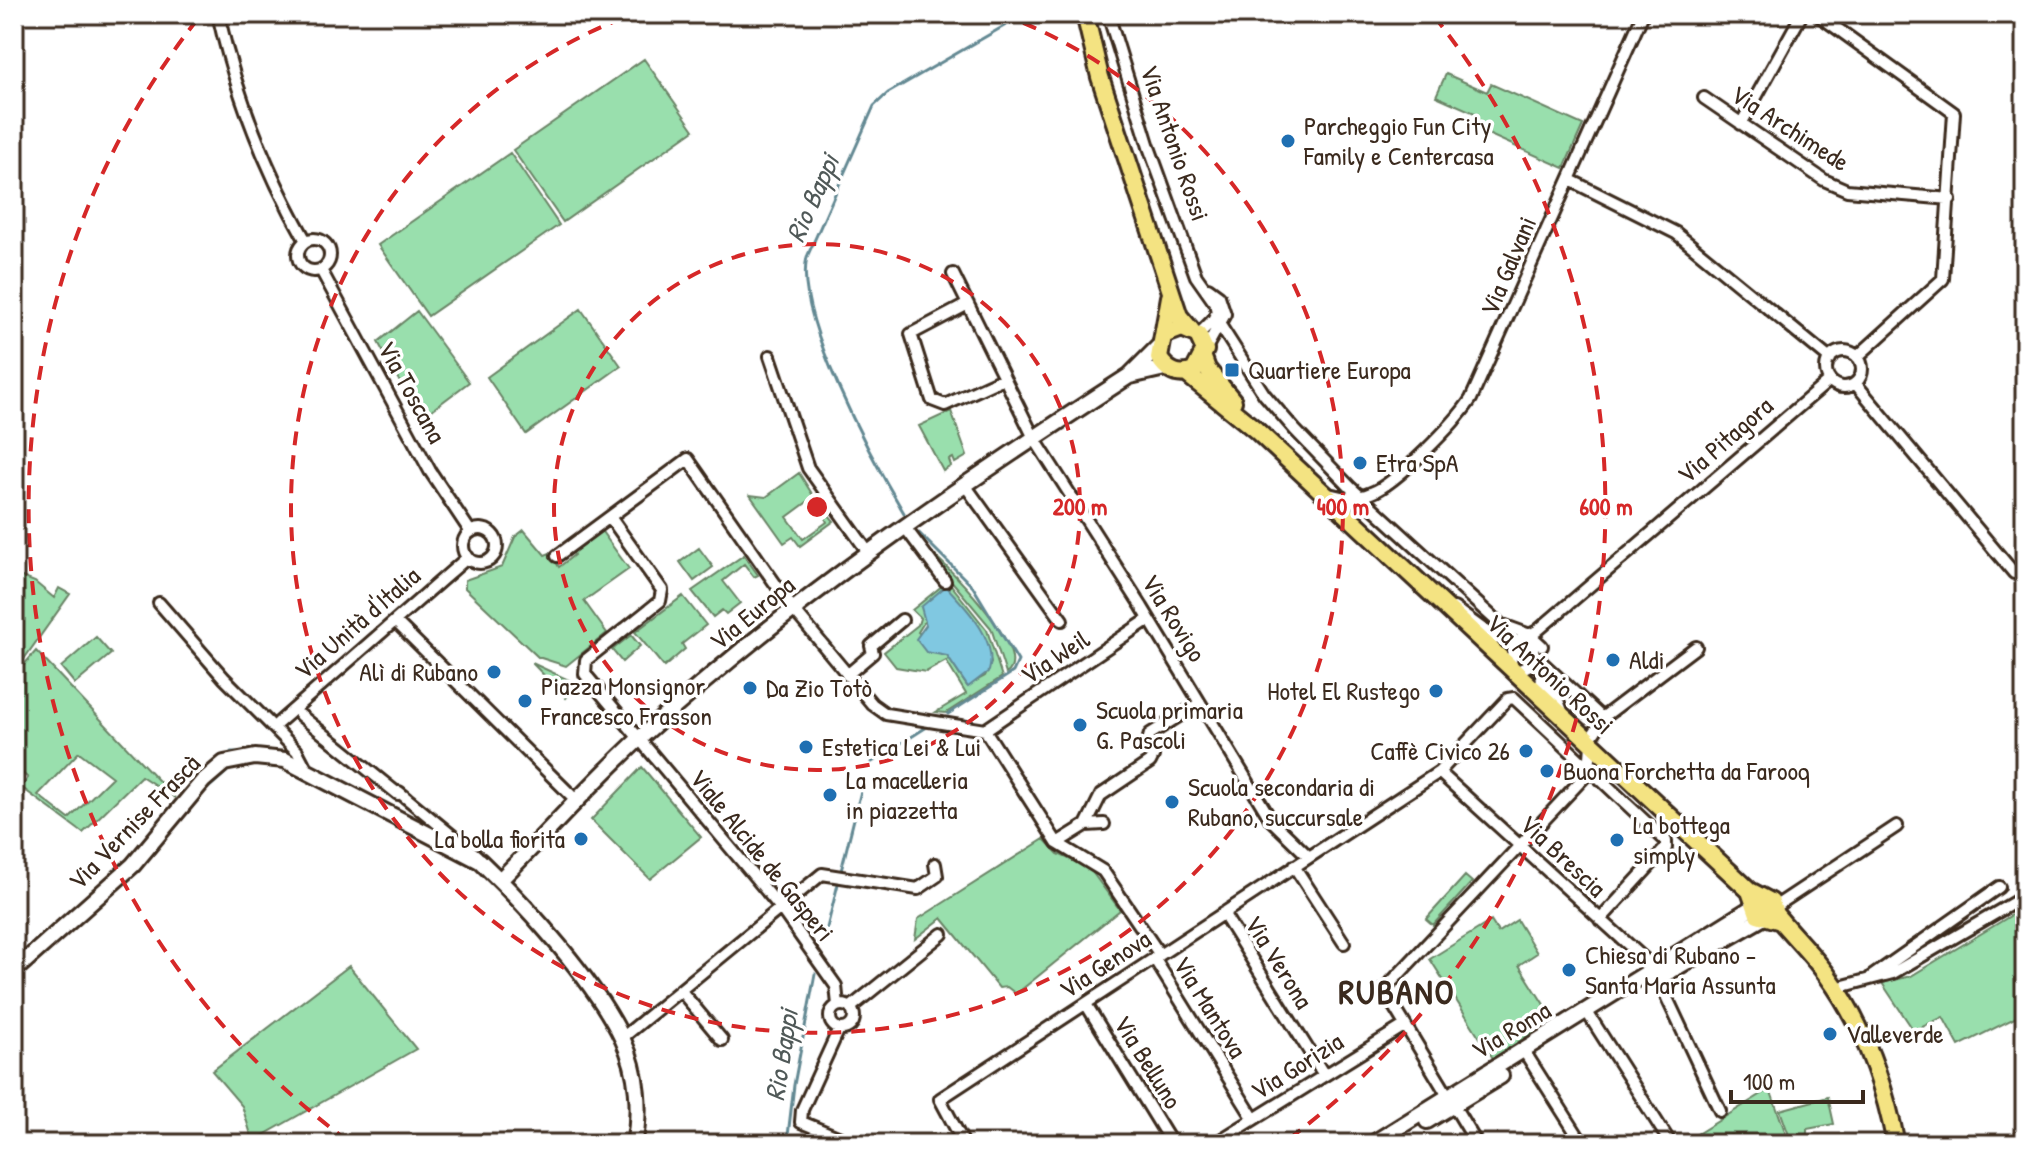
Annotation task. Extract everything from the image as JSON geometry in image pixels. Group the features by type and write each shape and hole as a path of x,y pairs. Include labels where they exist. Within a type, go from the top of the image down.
{"main road":[{"name":"Via Antonio Rossi","path":"1085,14 1100,77 1179,316 1199,343 1221,389 1256,430 1318,491 1590,743 1596,765 1622,773 1767,907 1836,988 1875,1062 1896,1144"},
{"name":"Via Antonio Rossi","path":"1170,288 1162,340 1165,368 1187,374 1256,430"},
{"path":"1162,340 1182,328 1199,343"},
{"name":"Via Antonio Rossi","path":"1187,374 1200,365 1199,343"}],"street":[{"name":"Via Toscana","path":"218,14 241,103 259,150 306,241"},
{"name":"Via Antonio Rossi","path":"1108,14 1146,139 1203,285 1217,312 1199,343"},
{"name":"Via Galvani","path":"1363,496 1375,492 1457,421 1471,399 1643,14"},
{"path":"1741,124 1802,14"},
{"path":"1817,14 1954,113 1943,279 1857,357"},
{"name":"Via Archimede","path":"1704,98 1824,180 1847,190 1950,199"},
{"path":"1570,180 1676,233 1830,359"},
{"name":"Via Toscana","path":"317,239 327,245 329,261 321,270 309,271 300,265 297,254 306,241 317,239"},
{"name":"Via Toscana","path":"321,270 430,471 470,531 487,530 498,545 490,560 478,563 468,557"},
{"name":"Via Rovigo","path":"953,274 1034,438 1271,820 1308,856"},
{"name":"Via Antonio Rossi","path":"1199,343 1220,325 1225,314 1223,304 1203,285"},
{"path":"968,304 911,334 932,400 945,405 1004,378"},
{"name":"Via Antonio Rossi","path":"1220,325 1264,394 1338,476 1500,624 1530,635 1542,646"},
{"name":"Via Europa","path":"500,880 640,739 793,609 909,523 1129,376 1162,340"},
{"path":"1840,352 1857,357 1862,367 1855,383 1845,387 1830,380 1826,369 1830,359 1840,352"},
{"path":"770,356 808,468 868,552"},
{"name":"Via Europa","path":"1129,376 1165,368"},
{"name":"Via Pitagora","path":"1514,643 1548,624 1830,380"},
{"path":"1855,383 2014,573"},
{"path":"557,556 688,459 793,609 878,710 985,730 1057,843 1086,825 1104,824"},
{"path":"965,485 1062,620"},
{"path":"1318,491 1338,497 1363,496"},
{"path":"1355,525 1357,507 1363,496"},
{"name":"Viale Alcide de Gasperi","path":"610,517 662,590 660,601 586,660 583,667 590,682 780,907 836,986 838,1005 833,1009 830,1021 839,1029"},
{"path":"909,523 945,581"},
{"path":"468,557 463,544 470,531"},
{"name":"Via Unità d'Italia","path":"278,723 468,557"},
{"path":"1434,598 1473,618 1495,638 1514,643 1510,669 1520,670 1540,660"},
{"name":"Via Vernise Frascà","path":"159,603 224,678 297,751 307,770"},
{"name":"Via Weil","path":"985,730 1149,619"},
{"path":"847,675 873,653 871,646 902,620"},
{"path":"395,621 577,801"},
{"path":"1548,624 1540,660 1542,683 1557,698 1564,720"},
{"path":"1530,635 1534,655 1540,660"},
{"path":"1590,743 1603,719 1696,647"},
{"name":"Via Antonio Rossi","path":"1540,660 1603,719"},
{"name":"Via Antonio Rossi","path":"1514,698 1596,765 1598,776 1666,841 1666,848 1600,920"},
{"name":"Via Genova","path":"964,1144 940,1099 1439,772 1508,699 1514,698"},
{"path":"1086,825 1101,795 1150,762 1153,756 1148,741 1150,734 1200,703"},
{"name":"Via Vernise Frascà","path":"300,715 474,851 575,968 622,1038 637,1094 634,1144"},
{"name":"Via Vernise Frascà","path":"14,971 133,865 203,781 224,763 255,757 285,760 480,861"},
{"path":"1477,1144 1384,990 1596,765"},
{"name":"Via Brescia","path":"1439,772 1657,974"},
{"path":"1767,907 1820,881 1897,826"},
{"name":"Via Mantova","path":"1057,843 1103,871 1254,1119"},
{"path":"622,1038 822,874 918,889 937,876 935,864"},
{"path":"1294,866 1344,943"},
{"path":"1871,977 1999,887"},
{"path":"1836,988 1904,968 2025,896"},
{"name":"Via Roma","path":"1372,1144 1451,1101 1767,907"},
{"name":"Via Verona","path":"1223,913 1324,1075"},
{"name":"Viale Alcide de Gasperi","path":"840,1138 801,1122 802,1110 839,1029 851,1025 854,1013 850,1008 942,934"},
{"path":"1657,974 1720,1111"},
{"path":"681,991 722,1040"},
{"name":"Via Belluno","path":"1086,1004 1172,1144"},
{"path":"838,1005 850,1008"},
{"path":"1589,1016 1671,1144"},
{"name":"Via Gorizia","path":"1214,1144 1404,1026"},
{"path":"1526,1055 1583,1144"},
{"name":"Via Roma","path":"1389,1144 1451,1101"}],"green space":[{"path":"644,59 694,130 563,222 513,150"},
{"path":"1446,74 1487,92 1491,84 1583,125 1564,168 1472,127 1477,114 1436,96"},
{"path":"510,153 559,225 428,316 378,245"},
{"path":"581,309 621,366 526,434 487,377"},
{"path":"417,311 469,382 420,419 378,342"},
{"path":"951,411 967,456 955,463 953,458 949,460 951,466 943,471 919,426"},
{"path":"799,473 814,497 787,517 803,539 827,522 825,518 829,515 834,521 800,546 793,537 784,543 750,495 766,497"},
{"path":"600,529 629,569 584,601 607,633 566,666 538,657 465,588 465,580 502,567 515,537 524,530 545,555 550,553 559,567 574,555 572,551"},
{"path":"919,542 964,585 998,627 1009,647 1012,663 1006,674 991,628"},
{"path":"699,548 713,567 694,581 680,562"},
{"path":"744,555 758,575 754,577 744,564 723,581 740,603 726,614 722,610 713,617 692,591"},
{"path":"14,574 35,582 54,598 59,588 70,594 14,673"},
{"path":"948,581 987,630 1002,677 946,713 936,712 966,694 946,661 926,672 896,667 884,652 918,625 920,618 912,610","holes":["946,587 981,630 991,663 985,676 967,686 947,656 918,632"]},
{"path":"683,596 706,625 682,644 685,649 664,667 635,632"},
{"path":"631,635 640,646 622,662 612,650"},
{"path":"96,637 111,654 75,684 61,667"},
{"path":"36,651 175,798 141,776 83,833 21,787 28,778 14,766 14,676","holes":["79,752 112,777 69,819 38,795"]},
{"path":"532,663 569,680 576,687 566,698"},
{"path":"642,767 701,837 650,879 591,820"},
{"path":"1044,839 1058,854 1089,868 1120,910 1016,994 1007,987 999,988 942,918 915,939 918,919"},
{"path":"1465,876 1472,882 1433,925 1426,919"},
{"path":"2025,907 2025,1013 1959,1046 1943,1017 1914,1031 1882,983 1911,976"},
{"path":"1517,920 1537,953 1519,965 1555,1022 1494,1060 1430,959 1491,921 1498,932"},
{"path":"349,966 416,1049 253,1141 242,1106 212,1071"},
{"path":"1770,1089 1789,1143 1735,1144 1731,1135 1711,1144 1681,1144"},
{"path":"1828,1097 1834,1124 1807,1129 1807,1134 1791,1141 1780,1110"}],"water":[{"path":"946,586 978,625 989,647 989,671 968,687 947,656 926,652 916,639 926,625 921,607"}],"waterway":[{"name":"Rio Bappi","path":"904,513 856,424 823,349 806,282 807,257 874,106 888,93 1025,14"},
{"name":"Rio Bappi","path":"919,533 973,587 1018,661 1013,672 948,714"},
{"name":"Rio Bappi","path":"872,762 930,725"},
{"path":"264,751 280,753"},
{"path":"231,752 248,752"},
{"path":"243,766 259,764"},
{"path":"275,766 291,770"},
{"path":"198,797 231,768"},
{"name":"Rio Bappi","path":"841,871 861,791"},
{"path":"823,944 838,884"},
{"name":"Rio Bappi","path":"787,1144 794,1085 815,974"}],"place":[{"name":"Parcheggio Fun City Family e Centercasa","path":"1288,141"},
{"name":"Quartiere Europa","path":"1232,370"},
{"name":"Etra SpA","path":"1360,463"},
{"name":"Aldi","path":"1613,660"},
{"name":"Alì di Rubano","path":"494,672"},
{"name":"Da Zio Totò","path":"750,688"},
{"name":"Hotel El Rustego","path":"1436,691"},
{"name":"Piazza Monsignor Francesco Frasson","path":"525,701"},
{"name":"Scuola primaria G. Pascoli","path":"1080,725"},
{"name":"Estetica Lei & Lui","path":"806,747"},
{"name":"Caffè Civico 26","path":"1526,751"},
{"name":"Buona Forchetta da Farooq","path":"1547,771"},
{"name":"La macelleria in piazzetta","path":"830,795"},
{"name":"Scuola secondaria di Rubano, succursale","path":"1172,802"},
{"name":"La bolla fiorita","path":"581,839"},
{"name":"La bottega simply","path":"1617,840"},
{"name":"Chiesa di Rubano - Santa Maria Assunta","path":"1569,970"},
{"name":"Valleverde","path":"1830,1034"}],"district":[{"name":"RUBANO","path":"1397,992"}]}
